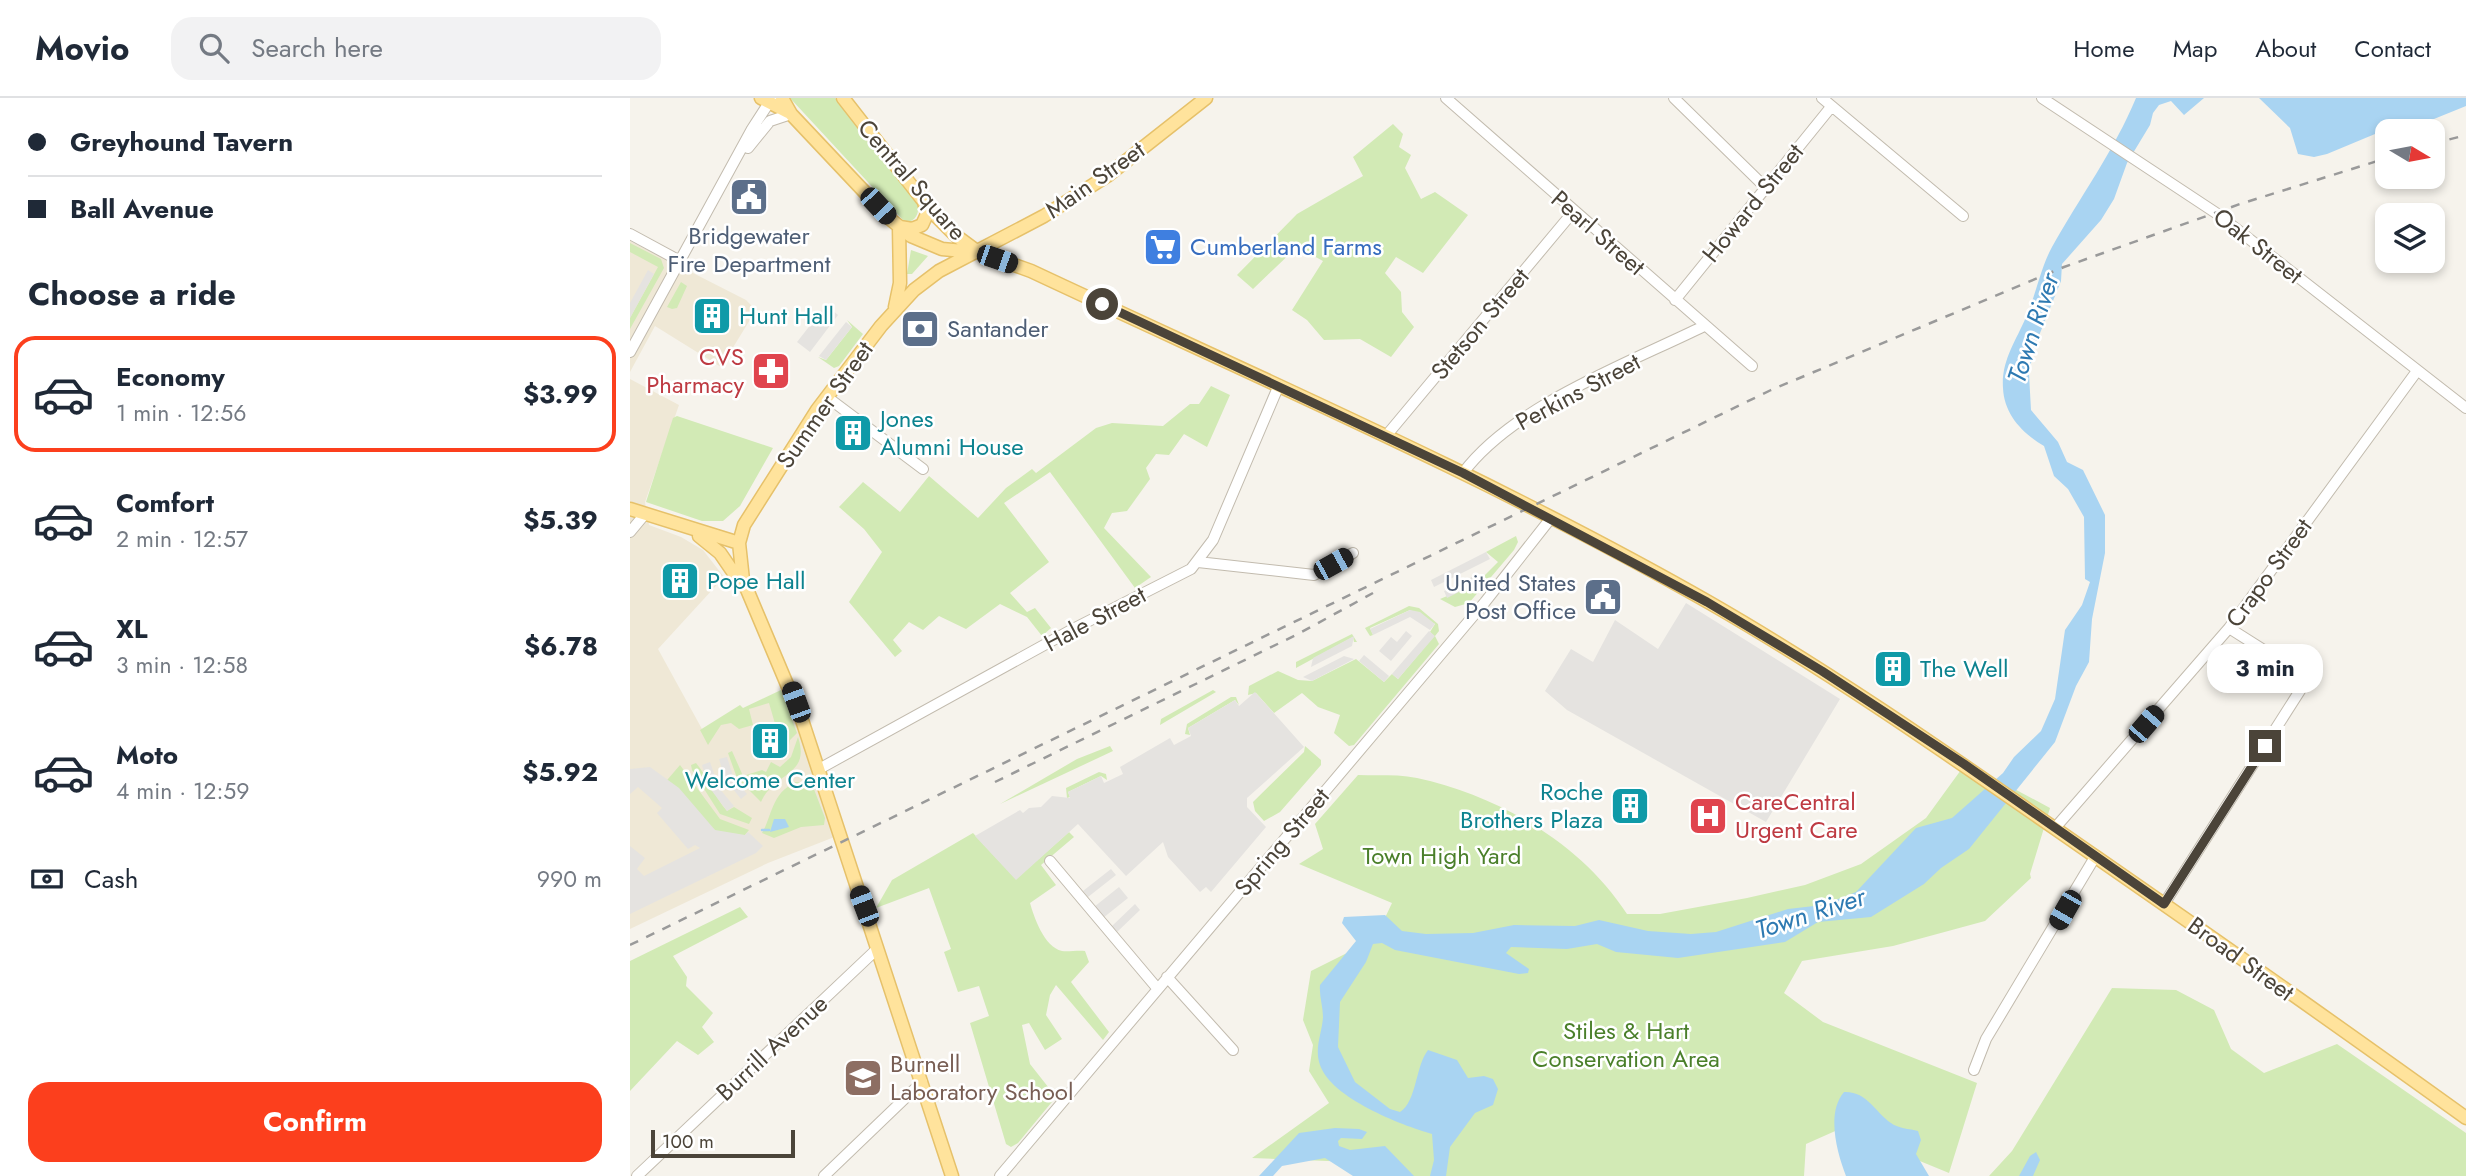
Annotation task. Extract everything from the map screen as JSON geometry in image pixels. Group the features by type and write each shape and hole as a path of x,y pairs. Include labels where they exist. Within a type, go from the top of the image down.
{"main road":[{"name":"Central Square","path":"843,98 924,202 955,235 978,252"},
{"name":"Main Street","path":"978,252 1107,176 1206,98"},
{"name":"Central Square","path":"771,99 791,114 900,227 932,246 978,252"},
{"path":"894,310 900,283 900,227 912,229 922,225 927,214 924,202"},
{"name":"Summer Street","path":"738,543 753,510 827,397 894,310 932,275 978,252"},
{"name":"Broad Street","path":"978,252 1031,271 1463,473 1765,636 2015,799 2466,1118"},
{"path":"630,509 738,543 741,568 749,596 789,683 820,769 952,1176"},
{"path":"684,528 720,553 749,596"}],"street":[{"name":"Pearl Street","path":"1447,98 1573,212 1752,366"},
{"path":"1674,98 1765,187"},
{"path":"1822,98 1963,216"},
{"name":"Oak Street","path":"2042,98 2216,213 2466,408"},
{"path":"630,352 733,169 752,128 771,99"},
{"name":"Howard Street","path":"1675,300 1831,107"},
{"path":"733,169 770,121 791,114"},
{"name":"Stetson Street","path":"1386,436 1573,212"},
{"path":"630,234 680,261"},
{"name":"Perkins Street","path":"1463,473 1500,436 1533,412 1704,326"},
{"name":"Crapo Street","path":"2055,828 2229,628 2417,371"},
{"name":"Hale Street","path":"820,769 1075,628 1191,569 1217,530 1279,385"},
{"path":"827,397 923,469"},
{"path":"630,532 645,514"},
{"name":"Spring Street","path":"1003,1172 1485,602 1550,518"},
{"path":"1198,562 1314,575 1353,553"},
{"path":"2164,904 2308,678 2229,628"},
{"path":"1974,1070 1986,1039 2095,856"},
{"path":"1050,861 1157,988"},
{"name":"Burrill Avenue","path":"637,1176 877,949"},
{"path":"1167,977 1233,1050"},
{"path":"824,1176 922,1083"}],"shaded area":[{"path":"630,241 746,300 756,310 721,367 655,326 630,372"},
{"path":"648,270 654,274 630,318 630,303"},
{"path":"826,305 838,315 810,352 797,342"},
{"path":"846,322 852,327 826,360 819,356"},
{"path":"630,379 679,405 645,502 649,525 681,537 703,550 724,577 658,649 702,729 786,690 837,836 768,863 630,929"},
{"path":"1486,552 1490,559 1434,587 1431,580"},
{"path":"1472,577 1475,584 1447,598 1444,591"},
{"path":"1686,603 1840,699 1766,822 1567,710 1545,691 1571,649 1593,662 1615,620 1658,649"},
{"path":"1410,610 1420,612 1435,624 1430,630 1410,617 1373,635 1370,629"},
{"path":"1406,631 1412,636 1391,661 1379,651 1391,637 1397,642"},
{"path":"1429,631 1435,636 1398,679 1392,674"},
{"path":"1354,636 1352,646 1311,667 1313,658"},
{"path":"1364,655 1389,676 1384,682 1359,661"},
{"path":"1344,656 1354,659 1312,681 1303,677"},
{"path":"1255,692 1304,747 1247,798 1247,807 1266,827 1211,892 1206,887 1200,892 1168,857 1163,842 1126,876 1078,824 1016,880 975,836 1020,810 1023,813 1029,808 1041,807 1052,796 1070,798 1068,792 1101,776 1104,783 1123,774 1120,767 1170,738 1174,745 1191,736 1188,728 1235,700 1239,706"},
{"path":"727,757 734,779 747,794 741,799 725,779 719,759"},
{"path":"710,762 719,788 734,806 727,811 709,787 702,765"},
{"path":"650,767 679,788 715,830 745,835 748,832 763,846 756,853 630,914 630,846 645,858 637,869 644,876 700,848 695,845 688,849 657,813 662,808 638,787 630,794 630,769"},
{"path":"1111,869 1116,875 1088,897 1083,891"},
{"path":"1119,887 1128,898 1103,918 1094,907"},
{"path":"1135,904 1140,910 1117,932 1112,926"}],"green space":[{"path":"790,98 835,98 917,203 916,217 909,222 903,220"},
{"path":"1393,124 1403,134 1399,147 1411,155 1405,168 1421,199 1435,192 1468,215 1423,273 1396,257 1385,273 1401,292 1402,312 1414,327 1391,357 1360,339 1324,340 1307,320 1292,310 1323,261 1297,247 1253,289 1237,275 1297,214 1363,176 1353,157"},
{"path":"630,243 661,259 664,268 630,329 630,318 658,267 630,252"},
{"path":"911,250 928,256 912,274 907,274"},
{"path":"681,282 687,286 677,308 667,307"},
{"path":"847,320 863,334 839,366 834,368 818,357 826,360 852,327"},
{"path":"1211,386 1230,395 1207,447 1184,434 1169,455 1156,454 1146,468 1150,479 1127,511 1112,513 1104,528 1151,577 1135,588 1050,472 1004,503 1049,562 1010,593 1027,612 1035,608 1051,628 1042,636 1027,617 1000,604 966,629 939,616 923,630 909,622 893,640 902,651 895,657 849,602 882,552 864,529 839,507 863,482 900,512 929,476 978,518 1006,488 1032,469 1036,473 1096,428 1112,423 1163,426 1190,404 1199,404"},
{"path":"677,416 773,448 740,506 723,521 702,521 646,502 673,418"},
{"path":"1516,536 1518,542 1514,550 1469,603 1455,607 1440,599 1476,584 1498,562 1486,552"},
{"path":"1409,606 1419,608 1438,624 1439,631 1435,636 1439,644 1354,745 1349,746 1334,733 1340,715 1318,707 1302,693 1274,713 1256,693 1248,695 1249,686 1278,671 1298,680 1312,681 1356,659 1384,682 1392,674 1398,679 1434,636 1430,632 1435,624 1410,610 1370,628 1373,635 1370,636 1365,628"},
{"path":"1352,634 1357,642 1354,642 1353,637 1296,668 1296,662"},
{"path":"781,690 797,733 790,740 787,756 778,749 784,737 778,734 769,703 749,709 753,725 739,729 731,723 721,725 708,745 700,730 740,705 743,708"},
{"path":"1213,690 1216,692 1160,725 1161,719"},
{"path":"1231,697 1236,697 1239,705 1235,700 1188,728 1190,735 1185,734 1187,724"},
{"path":"798,737 801,750 796,767 767,792 761,802 737,778 728,753 732,751 743,776 762,770 766,772 771,762 780,767 791,757"},
{"path":"1110,746 1113,751 1000,804 1077,759"},
{"path":"1305,746 1321,760 1321,765 1280,812 1264,821 1255,811 1253,802 1304,752"},
{"path":"696,763 727,811 734,807 752,818 749,824 720,814 692,770 691,765"},
{"name":"Stiles & Hart Conservation Area","path":"1966,763 2050,808 2031,878 1985,921 1893,946 1802,961 1784,993 1823,1022 1977,1083 1949,1173 1893,1150 1851,1124 1806,1144 1804,1176 1398,1176 1353,1162 1252,1158 1329,1103 1309,1071 1313,1045 1303,1020 1311,971 1375,939 1392,903 1299,864 1323,849 1315,824 1358,775 1417,778 1448,786 1507,810 1536,826 1586,865 1627,914 1660,914 1805,885 1861,864 1926,818"},
{"path":"680,765 720,819 749,830 744,836 728,841 662,786"},
{"path":"1099,772 1106,774 1107,780 1101,776 1068,792 1070,797 1067,798 1066,788"},
{"path":"796,782 812,784 825,818 824,825 801,827 774,838 762,833 777,799"},
{"path":"1069,832 1074,837 1041,865 1056,885 1030,903 1041,931 1050,944 1062,951 1085,951 1089,962 1071,982 1109,1032 1103,1040 1056,985 1050,995 1046,1015 1062,1039 1045,1050 1029,1023 1022,1025 1030,1064 1056,1097 1018,1143 1011,1147 1006,1144 970,1023 989,1016 979,986 958,992 944,952 951,949 929,888 876,908 892,880 973,833 1016,879"},
{"path":"740,907 748,917 673,956 687,977 686,986 713,1013 702,1027 714,1042 698,1055 677,1041 630,1091 630,961"},
{"path":"2112,988 2176,990 2214,1010 2231,1049 2264,1073 2337,1044 2466,1133 2466,1176 1989,1176 2012,1151"}],"water":[{"name":"Town River","path":"2136,98 2204,98 2184,115 2171,101 2159,105 2153,113 2150,125 2127,163 2114,199 2101,220 2062,264 2061,281 2034,348 2029,374 2031,410 2058,442 2067,462 2083,470 2105,515 2105,553 2092,619 2089,662 2076,686 2055,742 1969,849 1941,868 1924,884 1871,917 1818,922 1785,942 1678,958 1616,952 1597,944 1567,949 1511,947 1506,953 1529,969 1528,973 1519,974 1395,950 1382,943 1373,944 1366,962 1340,1002 1338,1047 1355,1082 1390,1109 1400,1112 1410,1100 1428,1050 1457,1060 1468,1078 1484,1076 1493,1079 1498,1089 1493,1105 1475,1113 1450,1147 1446,1176 1430,1176 1434,1160 1432,1134 1386,1117 1352,1099 1327,1077 1318,1059 1323,1017 1320,985 1356,941 1342,923 1344,917 1385,915 1402,931 1426,934 1473,933 1514,925 1575,926 1599,920 1648,931 1691,934 1716,932 1788,909 1823,905 1856,892 1916,828 1952,818 2003,773 2014,757 2041,731 2055,699 2065,630 2082,605 2090,582 2085,579 2084,517 2068,489 2054,476 2044,446 2028,435 2011,414 2004,397 2004,369 2048,255 2107,155"},
{"path":"2259,98 2466,98 2466,106 2434,119 2375,119 2375,134 2314,157 2298,154 2290,128"},
{"path":"774,819 785,819 789,827 770,832"},
{"path":"1844,1092 1865,1098 1894,1125 1918,1131 1921,1140 1916,1154 1929,1176 1846,1176 1839,1156 1834,1122 1835,1111"},
{"path":"1335,1128 1367,1132 1362,1139 1341,1138 1338,1141 1339,1146 1350,1150 1385,1146 1414,1176 1353,1176 1325,1158 1282,1166 1273,1176 1259,1176 1299,1133"},
{"path":"2036,1152 2040,1160 2033,1176 2019,1176 2030,1156"}],"waterway":[{"path":"762,830 769,830"}],"railway":[{"path":"2445,141 2466,135"},
{"path":"630,945 1771,390 2064,267 2240,204 2375,162"},
{"path":"995,782 1298,634 1373,593"}],"place":[{"name":"Bridgewater Fire Department","path":"749,197"},
{"name":"Cumberland Farms","path":"1163,247"},
{"name":"Hunt Hall","path":"712,316"},
{"name":"Santander","path":"920,329"},
{"name":"CVS Pharmacy","path":"771,371"},
{"name":"Jones Alumni House","path":"853,433"},
{"name":"Pope Hall","path":"680,581"},
{"name":"United States Post Office","path":"1603,597"},
{"name":"The Well","path":"1893,669"},
{"name":"Welcome Center","path":"770,741"},
{"name":"Roche Brothers Plaza","path":"1630,806"},
{"name":"CareCentral Urgent Care","path":"1708,816"},
{"name":"Burnell Laboratory School","path":"863,1078"}],"route":[{"path":"1102,304 1463,473 1707,602 1822,671 1964,764 2164,904 2265,746"}],"park label":[{"name":"Town High Yard","path":"1442,856"}]}
